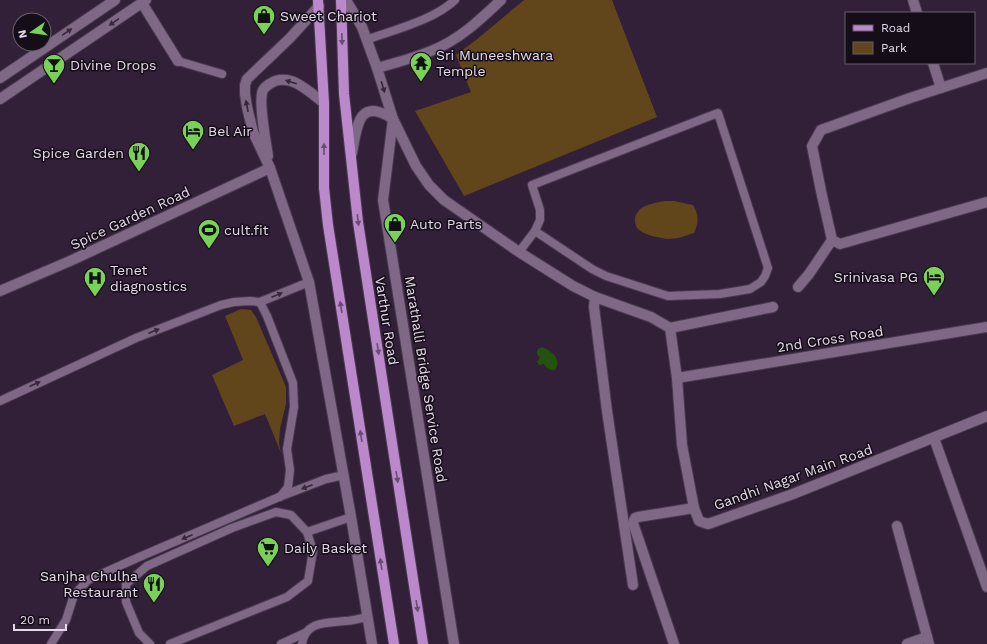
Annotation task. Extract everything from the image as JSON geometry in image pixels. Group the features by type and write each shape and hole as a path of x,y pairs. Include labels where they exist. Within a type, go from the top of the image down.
{"main road":[{"name":"Varthur Road","path":"341,0 344,94 358,222 423,644"},
{"path":"319,3 324,103 324,188 328,225 394,644"}],"street":[{"path":"0,78 115,0"},
{"name":"Marathalli Bridge Service Road","path":"346,0 362,27 378,68 393,119 383,200 454,644"},
{"path":"378,68 431,51 457,38 481,19 501,0"},
{"path":"913,0 917,12"},
{"path":"0,99 144,1 178,61"},
{"path":"319,3 290,38 247,79 245,94 253,132 270,168 309,282 344,475 372,644"},
{"path":"933,64 941,88"},
{"path":"798,288 832,240 812,146 821,130 910,98 987,73"},
{"path":"270,168 261,107 263,89 268,84 280,80 288,80 296,82 324,103"},
{"path":"351,156 357,124 365,113 373,111 380,112 393,119 416,166 429,185 444,200 519,252 573,286 595,297 651,317 670,328 773,307"},
{"name":"Spice Garden Road","path":"0,290 70,261 270,168"},
{"path":"832,240 840,244 987,202"},
{"path":"595,297 594,307 606,411 633,585"},
{"name":"2nd Cross Road","path":"677,378 987,327"},
{"name":"Gandhi Nagar Main Road","path":"670,328 677,378 682,445 694,508 699,521 708,524 793,494 987,416"},
{"path":"934,438 987,587"},
{"path":"674,644 633,523 635,518 638,517 694,508"},
{"path":"897,526 928,641 907,644"}],"lane":[{"path":"366,40 417,22 447,8 455,0"},
{"path":"178,61 222,74"},
{"path":"519,252 535,231 540,220 540,210 532,185 718,114 768,268 761,282 750,289 720,294 668,296 616,280 592,269 535,231"},
{"path":"0,401 136,338 221,306 234,302 260,302 309,282"},
{"path":"260,302 267,316 293,383 294,407 287,449 290,470 288,487 279,497"},
{"path":"51,644 66,620 74,595 88,580 279,497 326,479 344,475"},
{"path":"150,644 139,633 126,602 126,584 147,566 232,528 276,512 291,515 307,532 313,551 308,581 287,597 170,644"},
{"path":"307,532 351,516"},
{"path":"281,644 305,633 315,625 368,617"},
{"path":"302,644 305,633"}],"green space":[{"path":"524,0 612,0 657,117 464,196 415,111 471,92 456,55"},
{"path":"664,201 674,201 693,205 698,219 694,233 678,238 667,239 648,235 638,229 635,218 640,209 648,205"},
{"path":"241,309 251,310 256,317 286,387 286,404 280,429 279,444 281,453 265,414 234,426 212,375 243,360 225,316"}],"shaded area":[{"path":"542,347 549,350 557,359 557,366 555,370 549,369 544,364 539,365 537,362 540,358 537,354 537,350"}],"place":[{"name":"Sweet Chariot","path":"264,36"},
{"name":"Sri Muneeshwara Temple","path":"421,82"},
{"name":"Divine Drops","path":"54,84"},
{"name":"Bel Air","path":"193,150"},
{"name":"Spice Garden","path":"139,172"},
{"name":"Auto Parts","path":"395,244"},
{"name":"cult.fit","path":"209,250"},
{"name":"Srinivasa PG","path":"934,296"},
{"name":"Tenet diagnostics","path":"95,298"},
{"name":"Daily Basket","path":"268,568"},
{"name":"Sanjha Chulha Restaurant","path":"154,604"}]}
